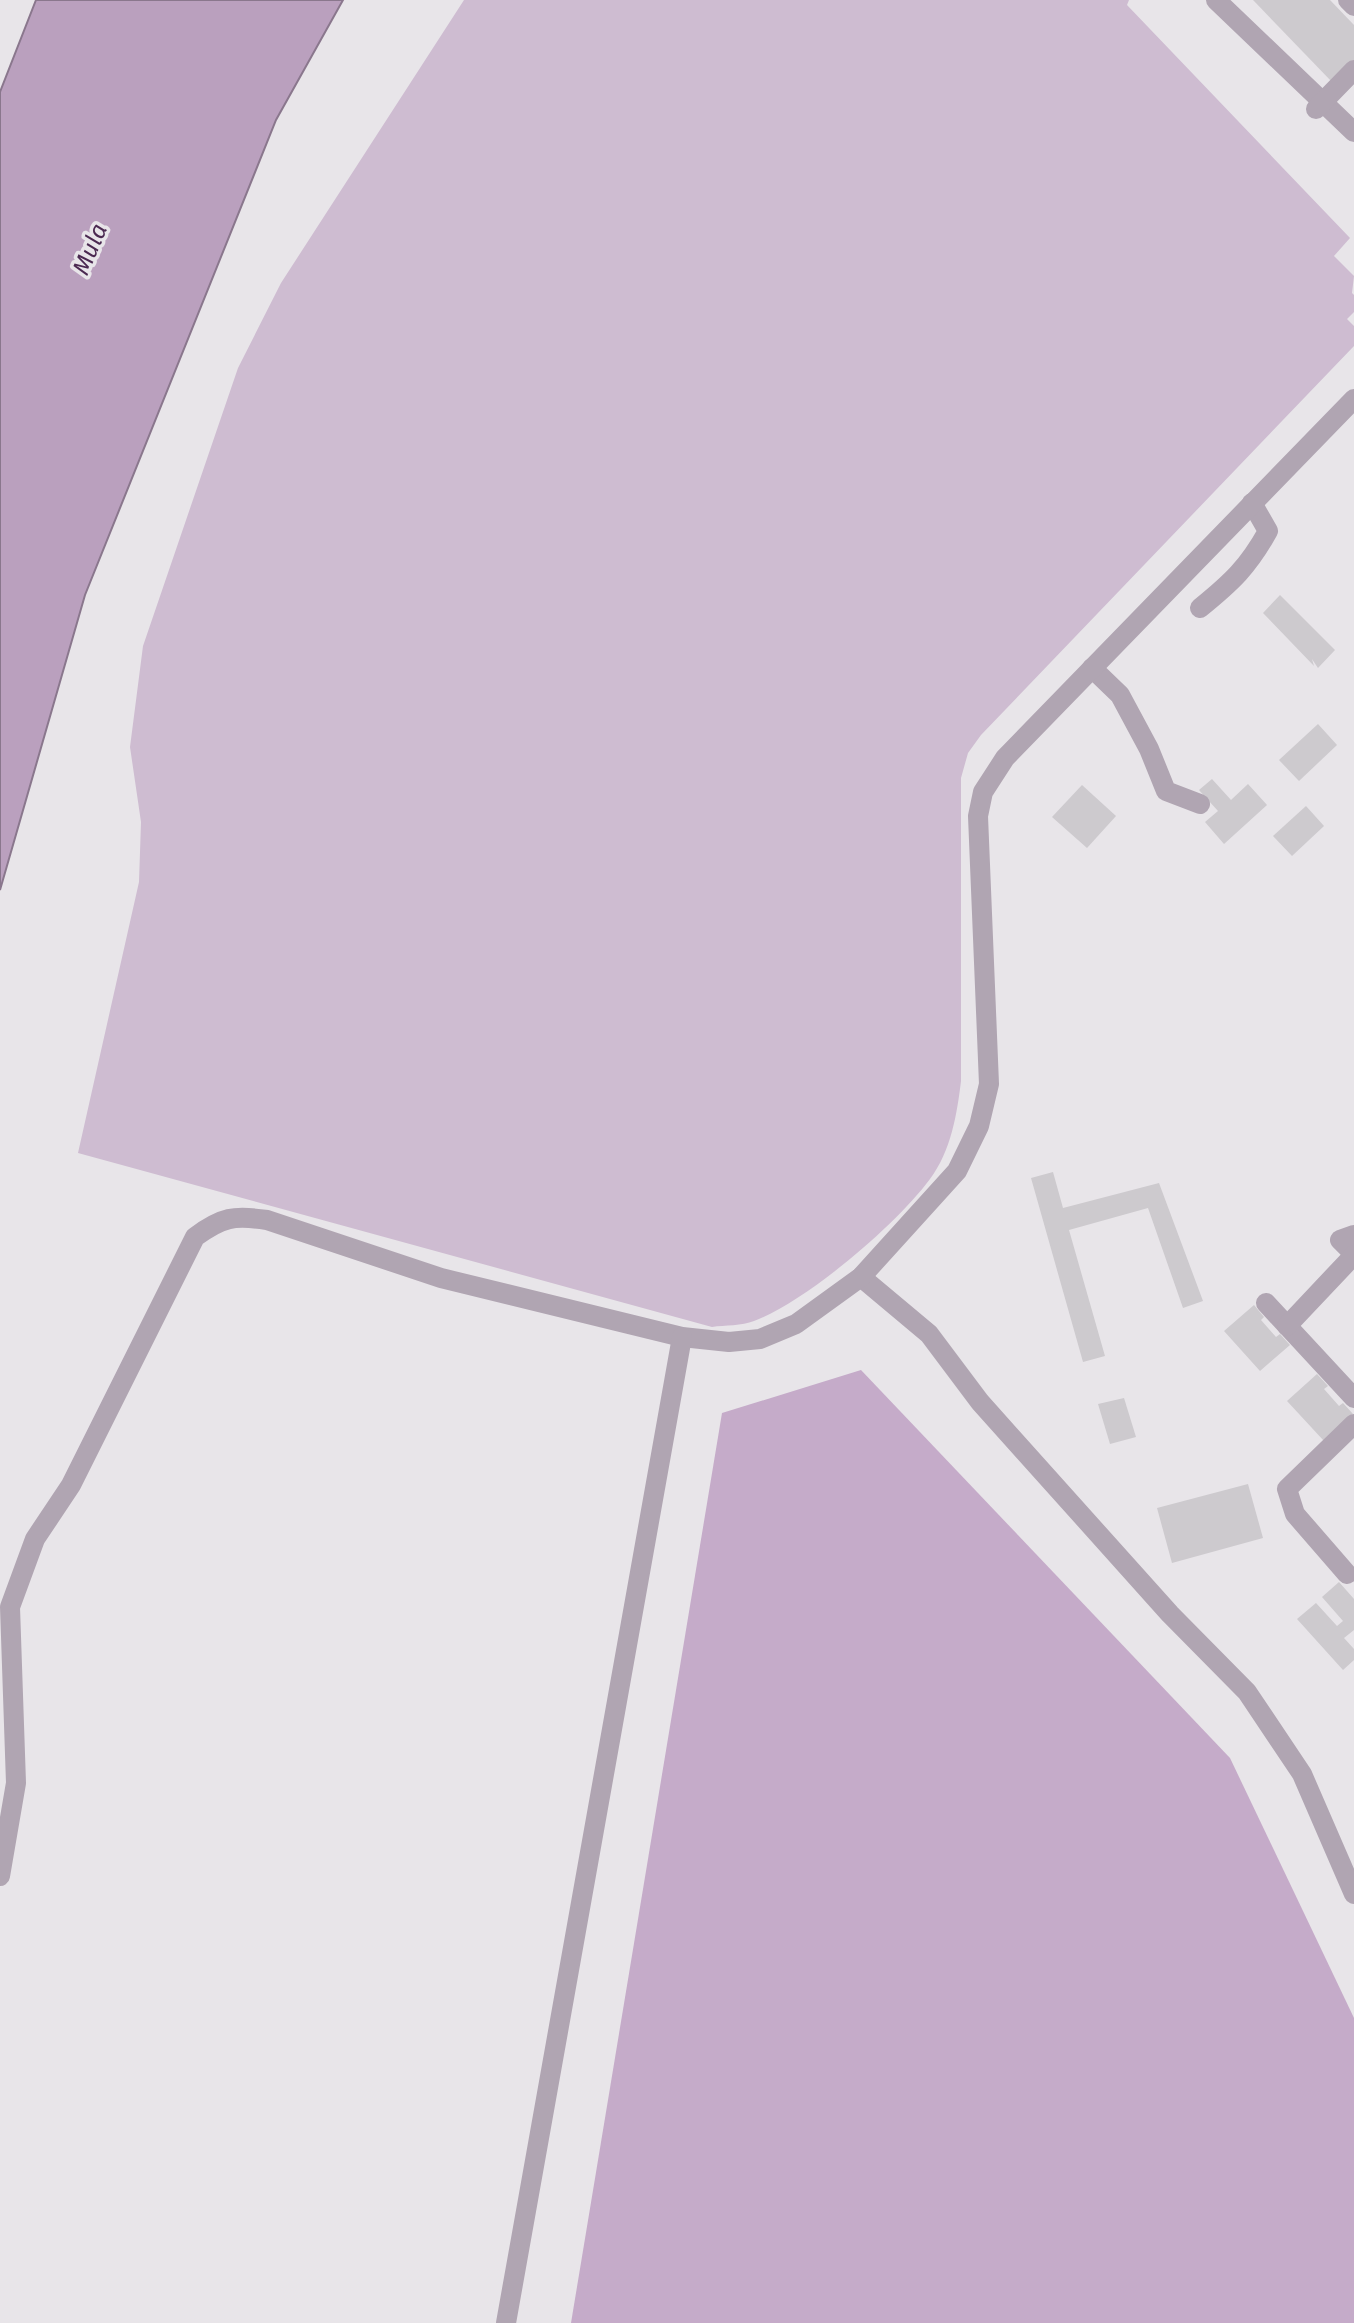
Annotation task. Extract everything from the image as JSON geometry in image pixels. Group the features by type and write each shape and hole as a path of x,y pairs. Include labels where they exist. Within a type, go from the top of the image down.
{"lane":[{"path":"1216,0 1320,105 1354,132"},
{"path":"1348,0 1354,6"},
{"path":"1320,105 1354,70"},
{"path":"0,1876 16,1783 10,1607 35,1539 71,1485 195,1237 217,1220 241,1216 267,1220 441,1278 682,1337 729,1342 760,1339 796,1324 861,1277 957,1171 979,1126 989,1084 978,816 983,792 1005,758 1354,399"},
{"path":"1200,608 1236,579 1255,555 1268,531 1252,503"},
{"path":"1092,668 1120,695 1149,749 1166,791 1200,804"},
{"path":"1287,1326 1354,1254 1340,1240 1354,1235"},
{"path":"861,1277 929,1334 989,1412 1170,1614 1247,1692 1302,1774 1354,1894"},
{"path":"1266,1303 1352,1393"},
{"path":"506,2323 682,1337"},
{"path":"1347,1574 1295,1514 1287,1489 1354,1424"}],"shaded area":[{"path":"464,0 1129,0 1127,5 1350,238 1334,256 1354,276 1354,312 1347,319 1354,326 1354,346 981,735 968,753 961,778 961,1081 952,1132 937,1168 896,1218 849,1260 799,1297 744,1324 712,1327 78,1153 139,882 141,822 130,747 143,646 238,368 281,283"},
{"path":"861,1370 1230,1758 1354,2018 1354,2323 571,2323 722,1413"}],"water":[{"name":"Mula","path":"36,0 343,0 276,120 85,595 0,890 0,92"}],"building":[{"path":"1253,0 1330,0 1354,25 1354,61 1332,82"},
{"path":"1280,595 1335,650 1318,668 1263,613"},
{"path":"1318,724 1337,745 1299,781 1279,760"},
{"path":"1212,779 1231,800 1248,784 1267,805 1224,844 1205,822 1218,811 1199,790"},
{"path":"1082,785 1116,816 1087,848 1052,817"},
{"path":"1306,806 1324,826 1292,856 1273,836"},
{"path":"1053,1172 1063,1208 1159,1183 1203,1301 1183,1308 1148,1208 1069,1230 1105,1356 1083,1362 1031,1178"},
{"path":"1254,1305 1264,1317 1261,1320 1276,1337 1280,1334 1290,1345 1260,1371 1224,1331"},
{"path":"1317,1374 1328,1386 1324,1389 1339,1406 1343,1403 1353,1414 1324,1441 1287,1401"},
{"path":"1124,1398 1136,1437 1110,1444 1098,1404"},
{"path":"1248,1484 1263,1538 1172,1563 1157,1508"},
{"path":"1339,1582 1354,1599 1354,1630 1344,1638 1354,1649 1354,1660 1343,1670 1297,1619 1316,1603 1337,1626 1343,1621 1322,1597"}]}
